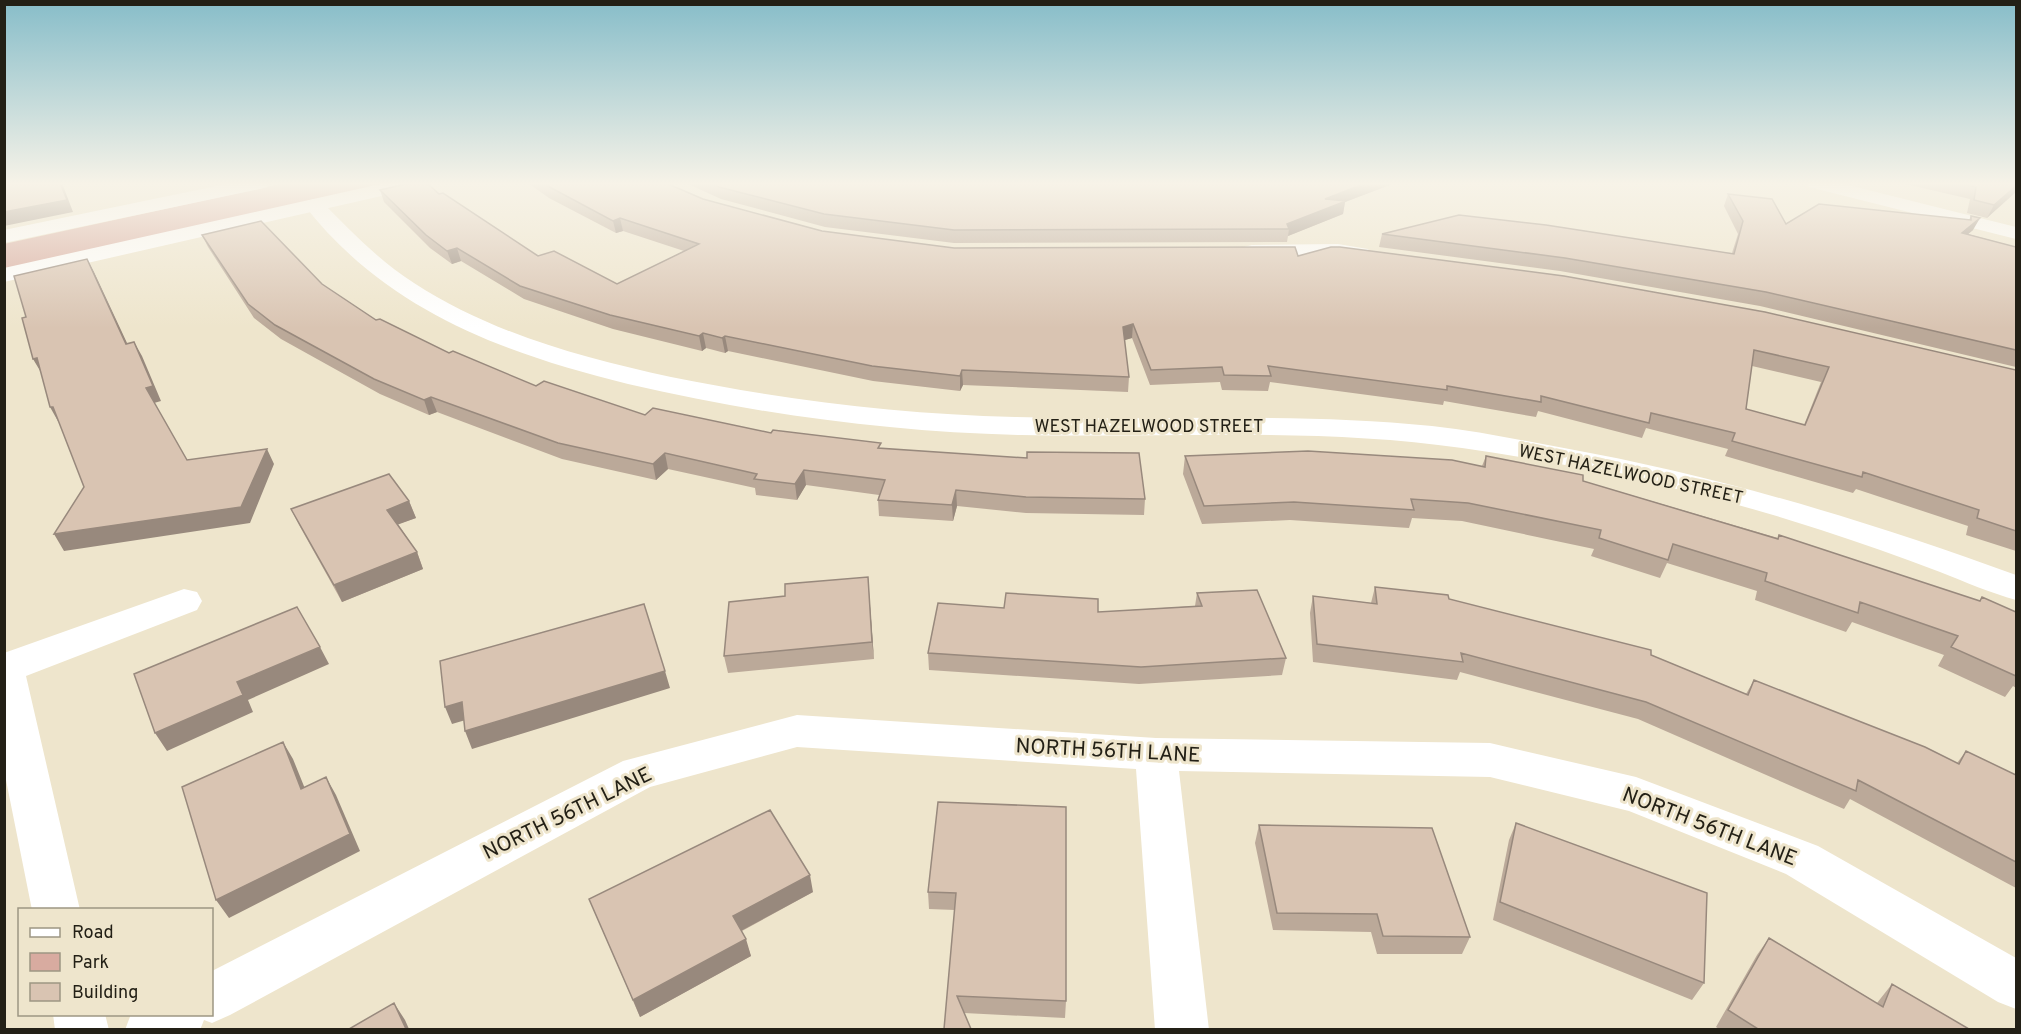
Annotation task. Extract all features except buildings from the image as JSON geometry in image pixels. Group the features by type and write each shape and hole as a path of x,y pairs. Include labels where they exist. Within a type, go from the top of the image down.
{"street":[{"path":"4,237 31,231"},
{"path":"4,275 198,231"},
{"name":"WEST HAZELWOOD STREET","path":"339,231 365,258 410,291 504,339 556,356 666,384 816,410 945,423 1016,426 1203,424 1313,427 1432,435 1638,471 1827,521 2016,588"},
{"path":"1234,252 1338,251 1384,257"},
{"path":"56,908 5,668 184,601"},
{"name":"NORTH 56TH LANE","path":"213,997 638,773 797,731 1156,754 1490,760 1636,795 1802,860 2016,986"},
{"path":"1156,754 1182,1029"},
{"path":"151,1029 176,1016"}],"green space":[{"path":"63,231 181,231 5,271 4,244"}]}
